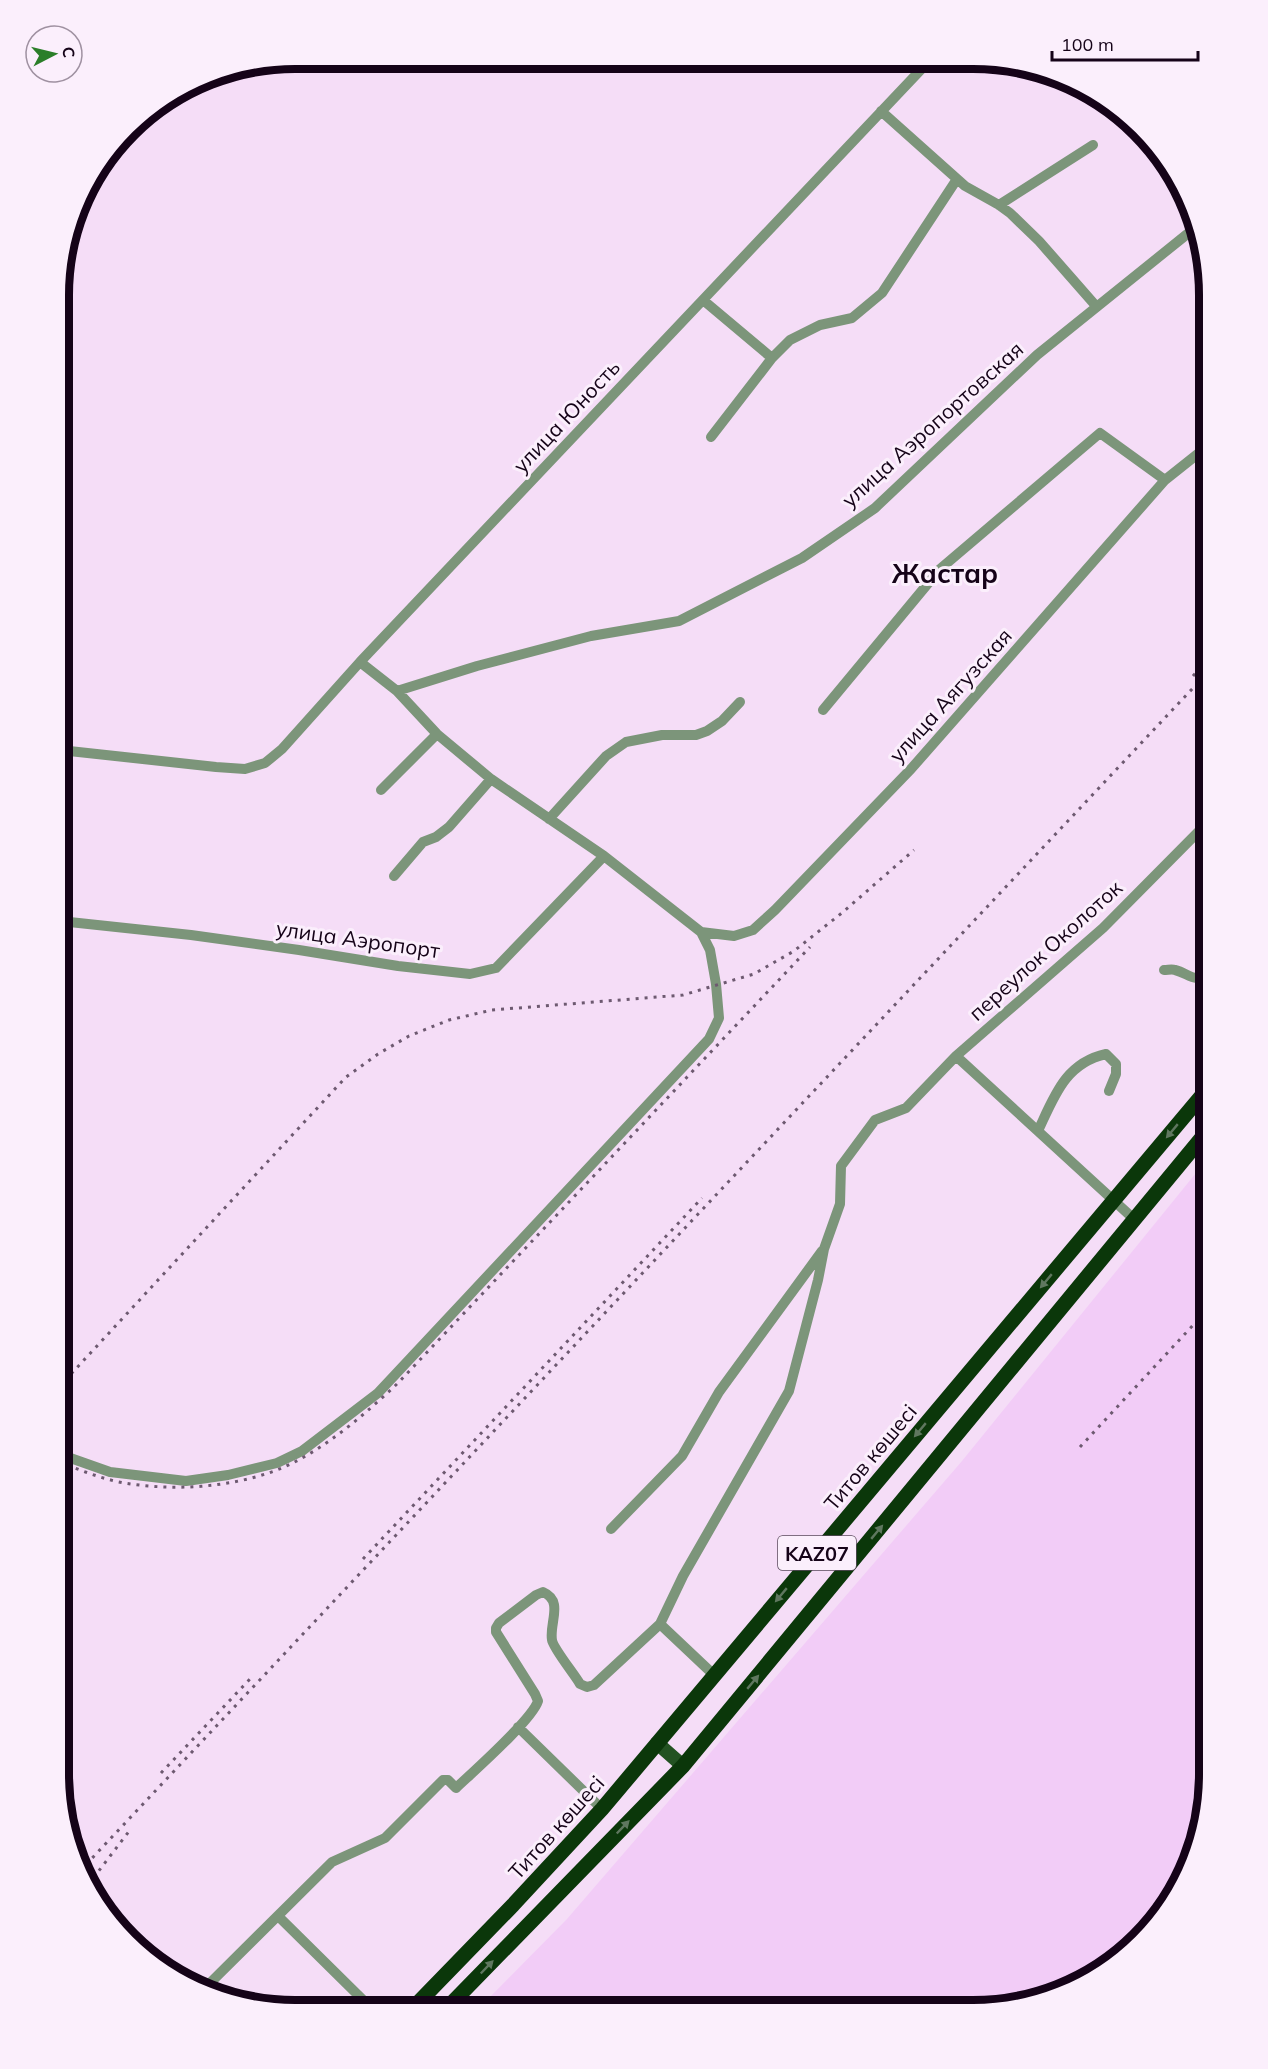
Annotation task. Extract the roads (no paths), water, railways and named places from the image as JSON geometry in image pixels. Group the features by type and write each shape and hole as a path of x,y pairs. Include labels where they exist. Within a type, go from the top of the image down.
{"highway":[{"name":"Титов көшесі","path":"421,2000 602,1809 1199,1099"},
{"name":"KAZ07","path":"455,2000 683,1766 1199,1141"}],"main road":[{"path":"657,1743 683,1766"}],"street":[{"name":"улица Юность","path":"69,751 245,769 265,763 282,749 360,662 921,69"},
{"path":"881,111 965,186 999,205 1040,241 1096,306"},
{"path":"999,205 1093,145"},
{"path":"711,437 772,358 790,340 820,326 852,318 882,293 957,179"},
{"name":"улица Аэропортовская","path":"397,691 477,666 591,636 679,621 802,558 875,508 1037,355 1190,232"},
{"path":"703,300 772,358"},
{"path":"823,711 940,568 1100,433 1165,480"},
{"name":"улица Аягузская","path":"701,932 734,936 753,930 775,910 910,769 1165,480 1199,454"},
{"path":"69,1458 110,1472 186,1481 228,1475 277,1463 302,1451 378,1393 709,1039 719,1018 710,950 701,932 604,856 491,779 437,734 397,691 360,662"},
{"path":"549,819 606,756 626,742 652,736 696,735 722,721 740,702"},
{"path":"381,790 437,734"},
{"path":"394,876 423,842 436,837 449,827 491,779"},
{"name":"переулок Околоток","path":"824,1249 840,1203 841,1166 875,1120 906,1108 956,1056 1103,928 1199,831"},
{"name":"улица Аэропорт","path":"69,922 190,935 398,966 470,974 496,968 604,856"},
{"path":"1164,970 1176,970 1187,977 1199,978"},
{"path":"1038,1131 1066,1078 1076,1067 1095,1056 1106,1054 1116,1064 1116,1074 1109,1091"},
{"path":"956,1056 1136,1220"},
{"path":"611,1529 682,1456 719,1392 824,1249"},
{"path":"210,1983 332,1863 385,1839 443,1780 448,1780 456,1788 536,1707 538,1701 496,1632 496,1628 536,1595 543,1592 549,1595 555,1606 552,1641 580,1684 587,1687 594,1685 660,1624 683,1576 789,1391 824,1249"},
{"path":"660,1624 714,1675"},
{"path":"518,1727 602,1809"},
{"path":"278,1916 363,2000"},
{"path":"353,2000 358,1995"}],"railway":[{"path":"1193,676 1199,669"},
{"path":"87,1863 1199,682"},
{"path":"69,1376 346,1077 378,1054 409,1036 449,1020 492,1010 683,995 754,974 794,951 914,850"},
{"path":"69,1466 124,1483 162,1487 201,1486 240,1481 277,1470 326,1443 398,1383 810,947"},
{"path":"363,1559 702,1198"},
{"path":"1080,1447 1199,1319"},
{"path":"161,1773 250,1679"},
{"path":"94,1877 130,1830"}],"district":[{"name":"Жастар","path":"945,573"}]}
